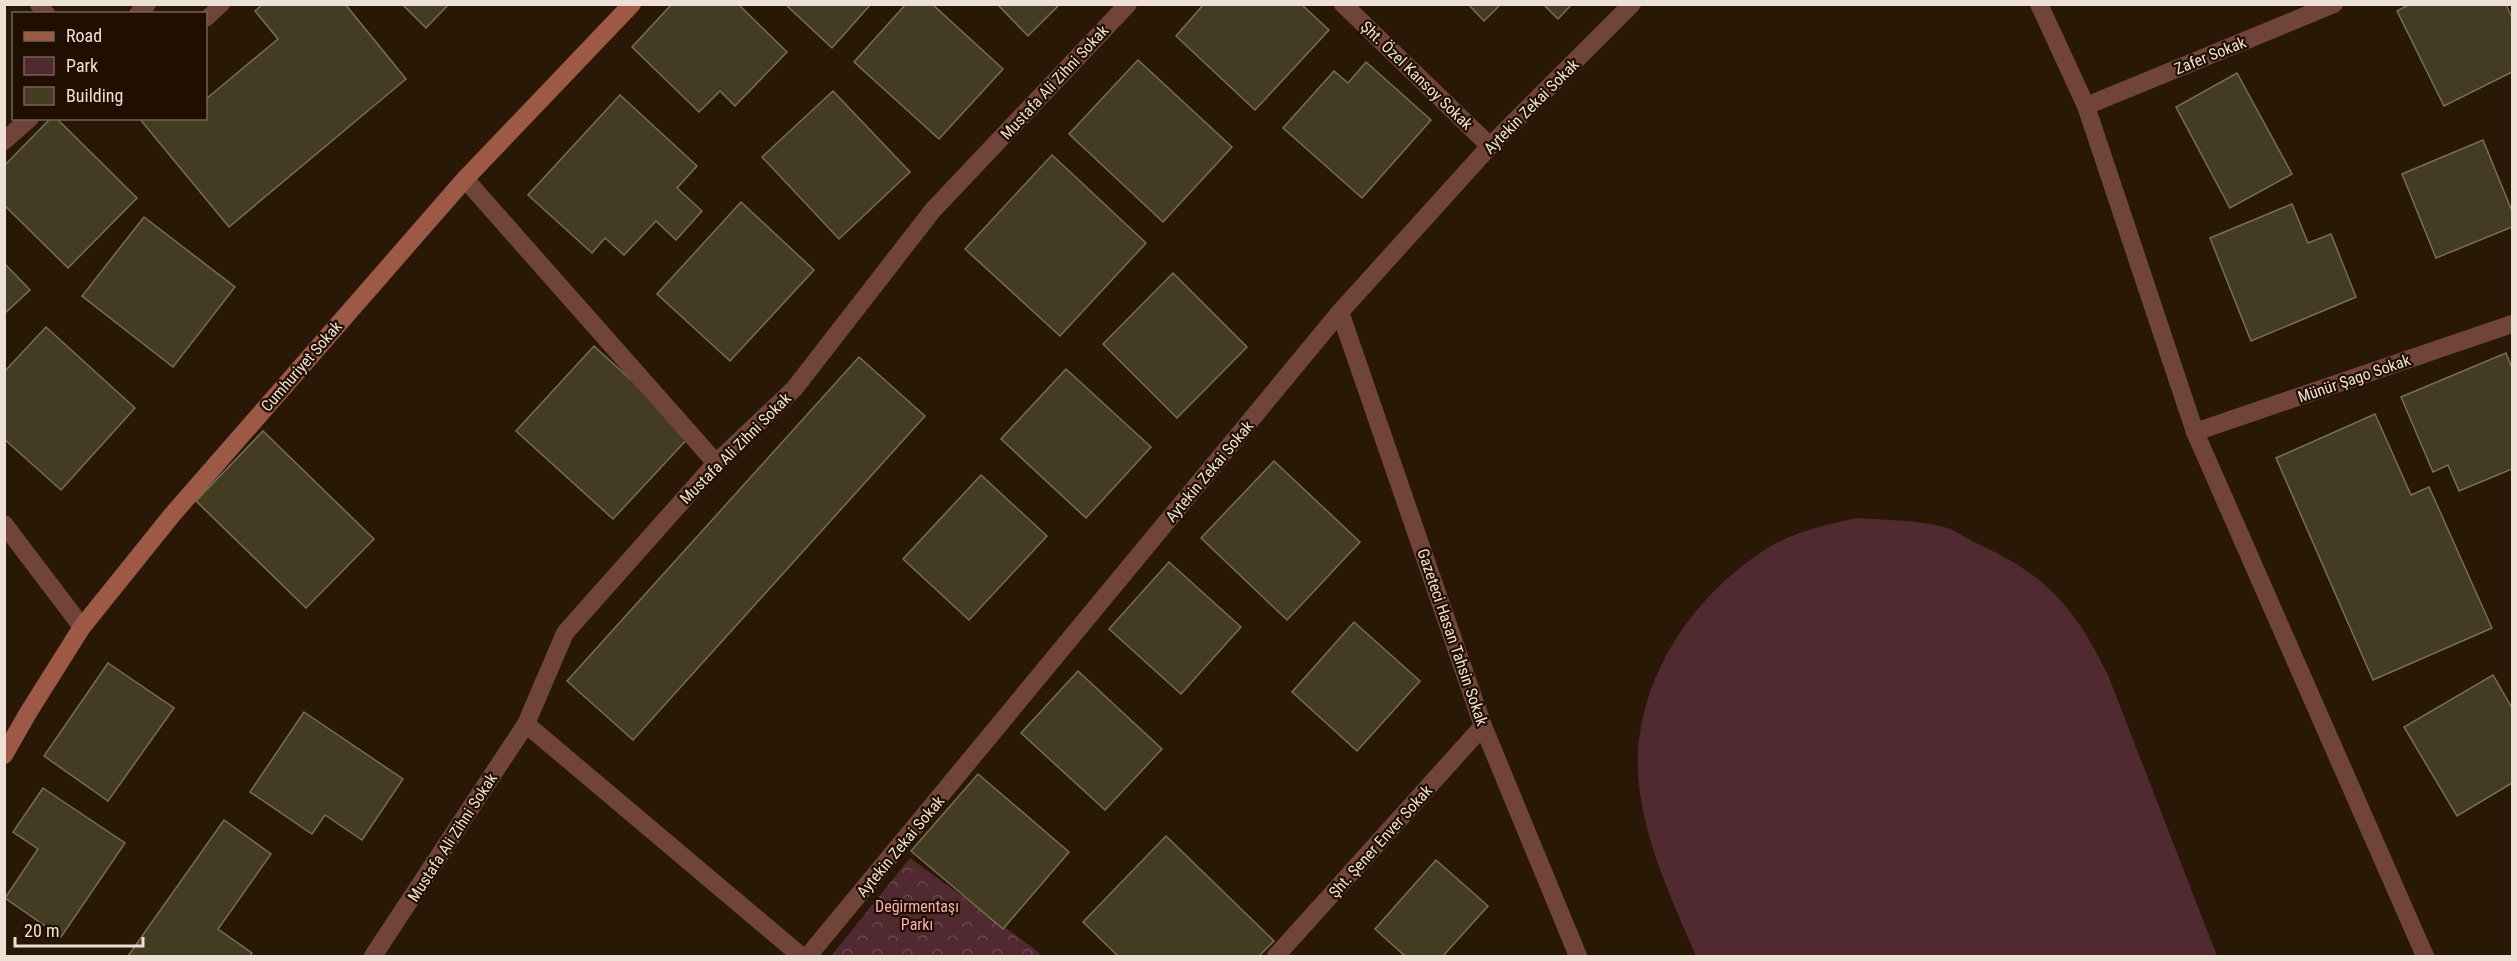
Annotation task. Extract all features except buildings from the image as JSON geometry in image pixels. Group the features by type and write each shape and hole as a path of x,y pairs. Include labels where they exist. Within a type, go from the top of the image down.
{"street":[{"name":"Cumhuriyet Sokak","path":"4,755 82,627 172,514 465,179 632,4"},
{"name":"Mustafa Ali Zihni Sokak","path":"373,957 526,724 565,633 716,463 794,389 933,210 1128,4"},
{"name":"Şht. Özel Kansoy Sokak","path":"1343,4 1490,146"},
{"name":"Aytekin Zekai Sokak","path":"808,957 1340,312 1490,146 1632,4"},
{"path":"2039,4 2086,105 2194,432 2425,957"},
{"name":"Zafer Sokak","path":"2086,105 2334,4"},
{"path":"4,141 28,120"},
{"path":"465,179 716,463"},
{"name":"Gazeteci Hasan Tahsin Sokak","path":"1340,312 1483,726 1578,957"},
{"name":"Münür Şago Sokak","path":"2194,432 2512,324"},
{"path":"4,524 82,627"},
{"path":"526,724 801,957"},
{"name":"Şht. Şener Enver Sokak","path":"1276,957 1483,726"}],"lane":[{"path":"207,18 222,4"}],"green space":[{"path":"1857,518 1924,523 1952,530 2021,567 2056,595 2070,611 2108,675 2217,956 1696,956 1655,856 1640,793 1638,757 1642,722 1652,688 1667,655 1686,625 1708,597 1734,572 1763,551 1785,539"},
{"name":"Değirmentaşı Parkı","path":"910,858 1033,948 1042,956 831,956"}]}
